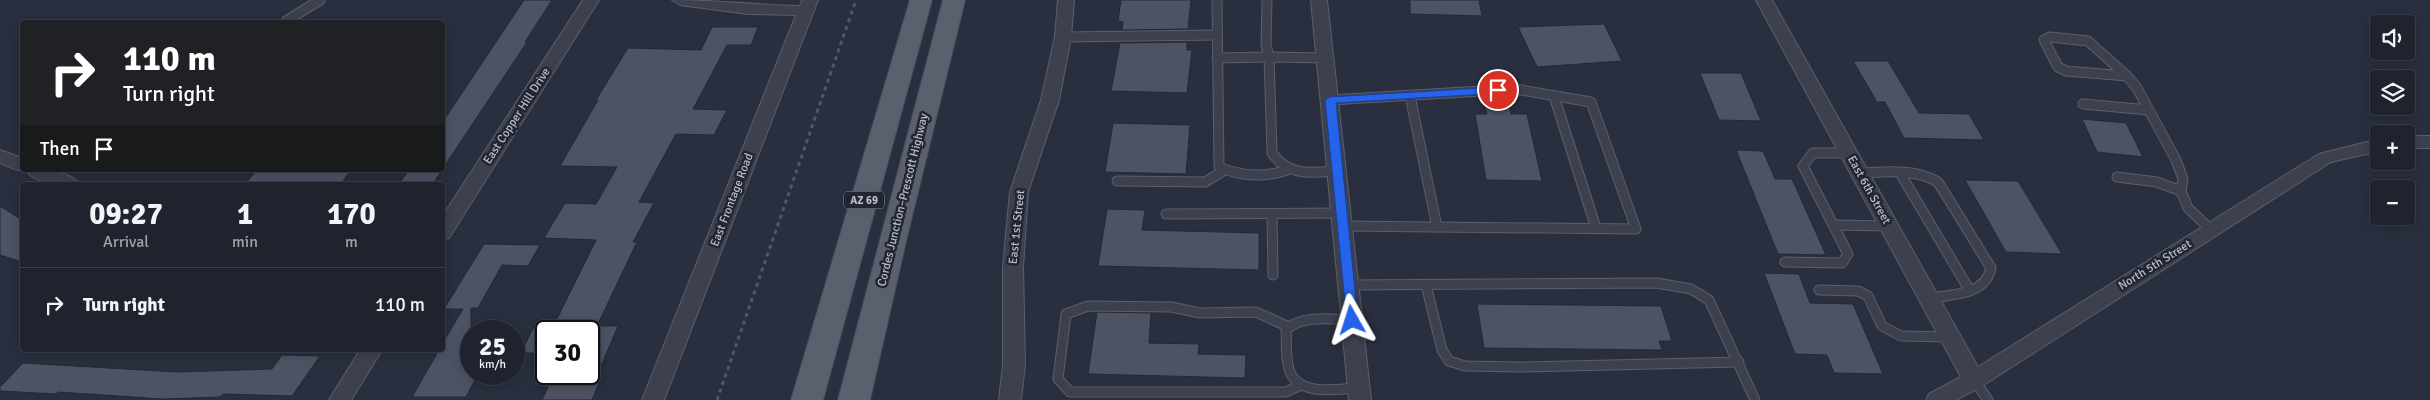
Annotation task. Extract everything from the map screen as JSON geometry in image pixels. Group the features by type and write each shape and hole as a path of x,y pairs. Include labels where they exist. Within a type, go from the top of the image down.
{"main road":[{"name":"AZ 69","path":"807,400 921,0"},
{"name":"Cordes Junction–Prescott Highway","path":"854,400 893,237 954,0"}],"street":[{"name":"East Copper Hill Drive","path":"445,226 591,0"},
{"path":"680,0 748,9 808,5"},
{"name":"East 1st Street","path":"1010,400 1014,364 1013,267 1019,192 1050,100 1063,37 1066,0"},
{"path":"1319,0 1359,394"},
{"name":"East 6th Street","path":"1764,0 1974,380"},
{"name":"East Frontage Road","path":"653,400 808,5"},
{"path":"2415,142 2430,142"},
{"name":"North 5th Street","path":"1937,400 1974,380 2325,158 2370,147"},
{"path":"0,156 20,164"},
{"path":"40,172 64,182"},
{"path":"340,400 370,352"}],"lane":[{"path":"288,20 320,0"},
{"path":"1216,0 1219,167 1232,174 1279,174 1287,170 1336,171"},
{"path":"1267,0 1266,45 1272,153 1278,165 1287,170"},
{"path":"1063,37 1217,35"},
{"path":"2127,76 2066,71 2058,67 2044,40 2050,37 2088,41 2127,76 2137,88 2181,170 2183,179 2181,191 2191,212 2211,230"},
{"path":"1217,58 1326,58"},
{"path":"1166,214 1272,213 1437,227 1636,229 1591,102 1515,89 1330,100"},
{"path":"1410,96 1437,227"},
{"path":"1554,96 1596,228"},
{"path":"2084,104 2149,110"},
{"path":"1785,262 1842,263 1848,254 1803,166 1813,152 1848,153"},
{"path":"1117,181 1205,182 1225,170"},
{"path":"1859,172 1925,174 1938,182 1991,268 1991,275 1987,280 1970,292 1928,298"},
{"path":"1900,173 1970,292"},
{"path":"2117,177 2157,182 2181,191"},
{"path":"1272,213 1273,275"},
{"path":"1833,225 1889,226"},
{"path":"1348,284 1627,283 1658,284 1692,289 1709,300 1755,400"},
{"path":"1426,285 1442,350 1449,361 1465,366 1521,367 1739,362"},
{"path":"1819,290 1858,291 1868,296 1882,326 1901,336 1950,338"},
{"path":"1289,327 1256,312 1200,313 1171,307 1088,306 1066,314 1058,379 1070,392 1286,392 1301,385"},
{"path":"1352,320 1300,321 1292,323 1286,330 1289,372 1293,381 1301,385 1315,389 1359,394"},
{"path":"1974,380 1988,400"}],"path":[{"path":"718,400 856,0"}],"building":[{"path":"524,0 552,0 525,42 527,42 445,165 445,118"},
{"path":"1121,0 1191,0 1188,29 1122,30 1123,22 1118,21"},
{"path":"1410,0 1479,0 1482,16 1410,14"},
{"path":"1604,24 1622,61 1537,67 1518,27"},
{"path":"712,27 758,27 751,45 727,45 693,109 727,110 714,135 676,134 639,202 654,203 633,242 637,242 600,320 556,320 596,240 544,238 565,203 596,204 617,167 560,166 598,100 596,100 628,48 701,50"},
{"path":"1187,42 1187,50 1192,50 1187,93 1111,91 1120,43"},
{"path":"1853,61 1888,61 1919,113 1969,114 1984,140 1904,138 1885,102 1877,102"},
{"path":"1700,73 1741,73 1761,121 1719,120"},
{"path":"1484,103 1509,104 1511,114 1527,114 1542,181 1486,180 1475,114 1487,114"},
{"path":"2082,119 2126,123 2143,157 2097,152"},
{"path":"1113,123 1190,125 1186,174 1105,172"},
{"path":"1736,150 1763,151 1775,179 1792,179 1826,255 1778,254"},
{"path":"255,172 350,172 342,182 247,182"},
{"path":"408,172 441,172 434,182 400,182"},
{"path":"1965,180 2018,181 2062,254 2006,252"},
{"path":"0,206 20,219 20,261 0,255"},
{"path":"1107,209 1145,210 1142,230 1259,233 1259,270 1098,266"},
{"path":"484,244 540,245 528,266 502,265 478,308 471,308 471,320 460,320 460,385 472,385 466,397 412,397 438,352 445,352 445,339 463,309 445,309"},
{"path":"1764,273 1799,274 1810,303 1853,304 1883,374 1834,373 1827,355 1795,354"},
{"path":"1477,304 1661,306 1672,341 1659,341 1662,350 1484,348"},
{"path":"1097,312 1151,313 1149,343 1199,344 1198,354 1246,355 1245,378 1088,374"},
{"path":"600,326 618,326 600,369"},
{"path":"533,328 535,328 535,353 525,353 525,345"},
{"path":"282,355 320,356 292,396 223,394 220,397 163,399 58,392 56,394 0,391 0,387 23,363 177,372 272,369"},
{"path":"549,385 598,385 592,400 542,400"}],"route":[{"path":"1352,320 1341,226 1330,100 1498,90"}]}
